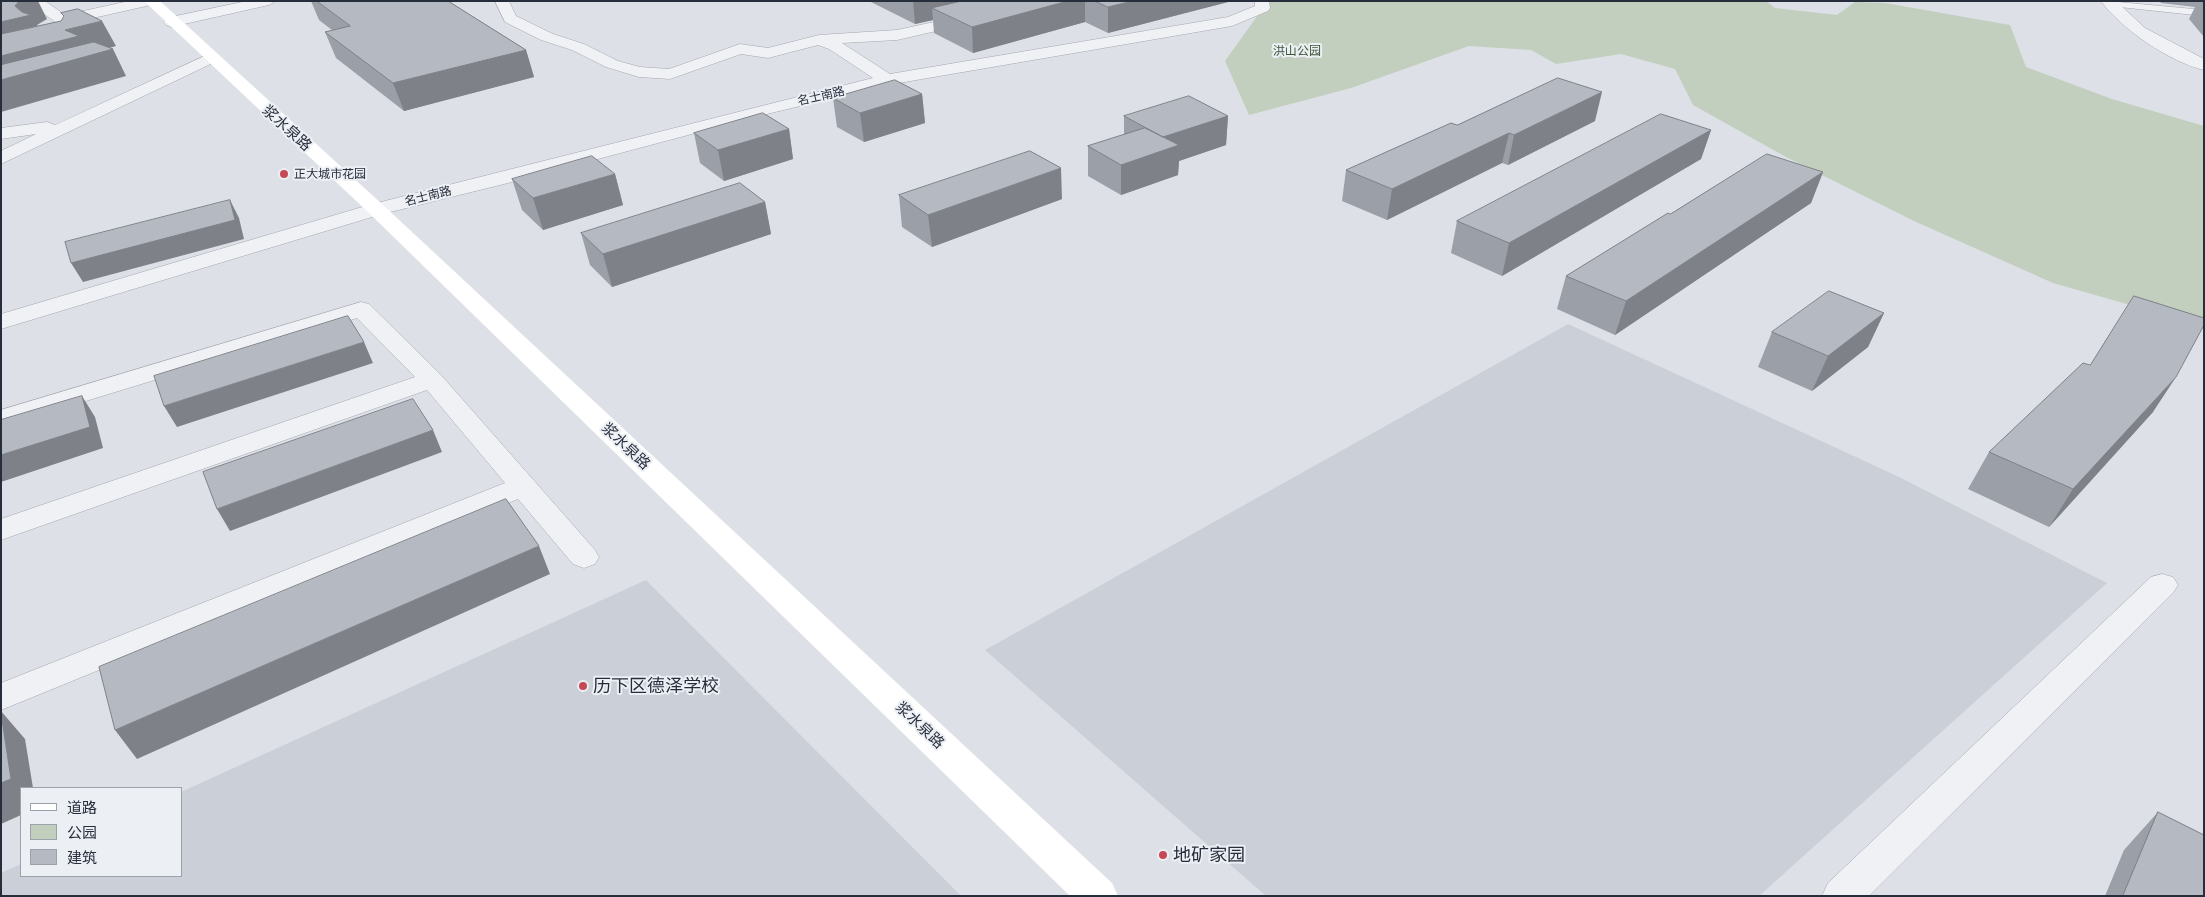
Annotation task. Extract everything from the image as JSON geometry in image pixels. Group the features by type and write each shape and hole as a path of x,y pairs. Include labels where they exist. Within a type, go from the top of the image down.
{"main road":[{"name":"浆水泉路","path":"151,1 171,22 376,209 1024,823 1098,896"}],"street":[{"path":"45,25 79,31 97,23 94,19 81,18 151,1"},
{"path":"171,22 269,1"},
{"path":"502,1 510,19 547,37 578,47 612,64 639,72 670,74 740,49 768,53 819,40 897,35 993,14 1023,4 1021,1"},
{"name":"名士南路","path":"1,322 376,209 497,180 762,110 888,80 1232,21 1263,8 1262,1"},
{"path":"1,10 37,2 61,27"},
{"path":"2109,2 2131,25 2157,42 2204,65"},
{"path":"819,40 835,46 888,80"},
{"path":"1,158 211,58"},
{"path":"1,134 75,123"},
{"path":"1,419 361,309 432,380 584,557"},
{"path":"1,530 432,380"},
{"path":"1,697 523,486"},
{"path":"1842,896 2162,585"}],"lane":[{"path":"2109,2 2204,13"}],"shaded area":[{"path":"1568,324 1897,476 2107,583 1759,896 1266,896 985,650"},
{"name":"历下区德泽学校","path":"646,580 961,896 1,896 1,873 20,864 20,877 182,877 182,792"}],"green space":[{"name":"洪山公园","path":"1253,1 1766,1 1775,8 1837,15 1855,2 1885,3 2010,25 2026,67 2112,99 2204,126 2204,326 2053,283 1914,221 1786,157 1693,105 1675,69 1621,54 1556,64 1531,50 1469,46 1351,88 1249,115 1225,61 1263,8"}],"building":[{"path":"1,1 19,1 15,6 22,12 31,15 1,22"},
{"path":"317,1 448,1 526,50 393,83 325,32 350,26"},
{"path":"962,1 1068,1 972,27 932,8"},
{"path":"1095,1 1133,1 1108,7"},
{"path":"78,9 102,21 65,30 79,36 1,56 1,34 61,21 64,16 61,13"},
{"path":"94,42 113,49 1,80 1,65"},
{"path":"1558,78 1602,92 1514,135 1509,133 1392,189 1346,170 1451,123 1457,125"},
{"path":"895,80 922,94 860,113 833,98"},
{"path":"1189,96 1228,116 1163,137 1124,116"},
{"path":"763,113 789,129 718,150 694,133"},
{"path":"1661,114 1711,130 1509,243 1457,221"},
{"path":"1145,128 1179,145 1121,165 1088,146"},
{"path":"1030,151 1061,168 928,215 899,195"},
{"path":"1767,154 1823,172 1626,301 1566,276 1668,213 1670,214"},
{"path":"592,156 615,174 533,198 512,179"},
{"path":"740,183 765,202 603,254 581,233"},
{"path":"230,200 235,220 71,263 65,242"},
{"path":"1829,291 1884,313 1828,356 1772,332"},
{"path":"2134,296 2204,318 2204,325 2176,377 2073,489 1989,452 2083,363 2090,365"},
{"path":"348,316 364,342 164,406 154,376"},
{"path":"82,396 90,427 1,455 1,420"},
{"path":"413,399 433,430 217,509 203,472"},
{"path":"506,499 539,546 115,730 99,667"},
{"path":"1,713 11,779 1,783"},
{"path":"2158,812 2204,835 2204,896 2123,896"}],"place":[{"name":"正大城市花园","path":"284,174"},
{"name":"历下区德泽学校","path":"583,686"},
{"name":"地矿家园","path":"1163,855"}]}
